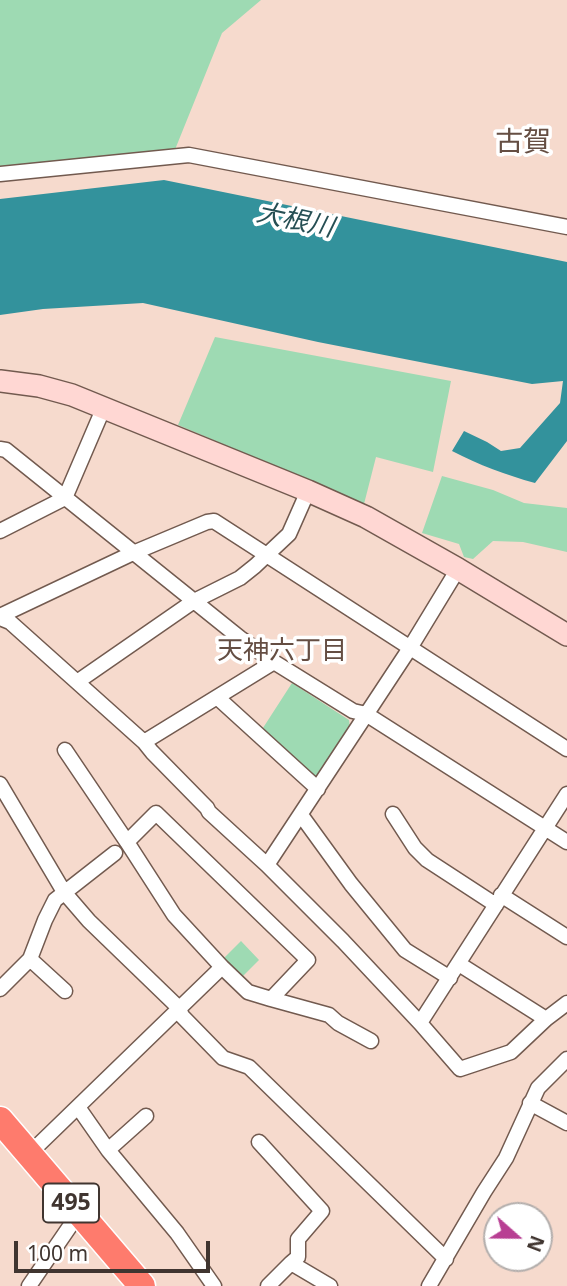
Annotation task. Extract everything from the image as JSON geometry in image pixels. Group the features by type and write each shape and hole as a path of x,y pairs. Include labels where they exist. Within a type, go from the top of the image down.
{"highway":[{"name":"495","path":"0,1120 142,1286"}],"street":[{"path":"0,174 189,155 567,227"},
{"path":"0,381 40,386 72,395 308,491 366,517 567,635"},
{"path":"0,531 65,498 104,407"},
{"path":"0,449 6,450 133,554 274,662 353,711 366,714 567,842"},
{"path":"77,682 194,601 240,578 289,534 308,491"},
{"path":"0,617 133,554 214,521 567,749"},
{"path":"267,866 410,648 458,569"},
{"path":"0,617 10,622 144,742 209,812 343,941 460,1069 511,1052 546,1018 567,1003"},
{"path":"144,742 274,662"},
{"path":"218,698 317,789"},
{"path":"65,750 174,915 248,992 329,1015 371,1041"},
{"path":"0,784 64,892 89,921 179,1008 182,1016 223,1058 249,1067 446,1259"},
{"path":"420,1023 567,794"},
{"path":"127,842 156,813 308,960 271,999"},
{"path":"393,814 415,848 427,860 567,937"},
{"path":"301,815 351,884 405,950 450,978"},
{"path":"0,989 30,959 55,900 115,853"},
{"path":"30,959 65,991"},
{"path":"459,964 546,1018"},
{"path":"29,1154 222,967"},
{"path":"429,1286 506,1158 538,1088 567,1059"},
{"path":"530,1103 567,1124"},
{"path":"78,1107 108,1150 177,1233 214,1286"},
{"path":"108,1150 146,1116"},
{"path":"259,1142 323,1211 298,1239 298,1257 268,1286"},
{"path":"29,1286 79,1213"},
{"path":"291,1264 330,1286"}],"green space":[{"path":"0,0 261,0 222,33 170,162 0,172"},
{"path":"215,337 451,381 433,472 376,457 364,504 178,425"},
{"path":"442,476 493,490 524,503 567,508 567,552 523,542 493,541 473,559 464,557 459,544 422,533"},
{"path":"292,683 349,720 350,728 319,777 312,777 261,731"},
{"path":"241,941 259,960 242,977 224,958"}],"water":[{"name":"大根川","path":"164,180 567,262 567,441 535,483 472,461 452,451 464,431 501,451 520,448 560,403 563,381 532,384 318,342 143,303 43,309 0,315 0,199"}],"district":[{"name":"古賀","path":"523,143"},
{"name":"天神六丁目","path":"282,652"}]}
